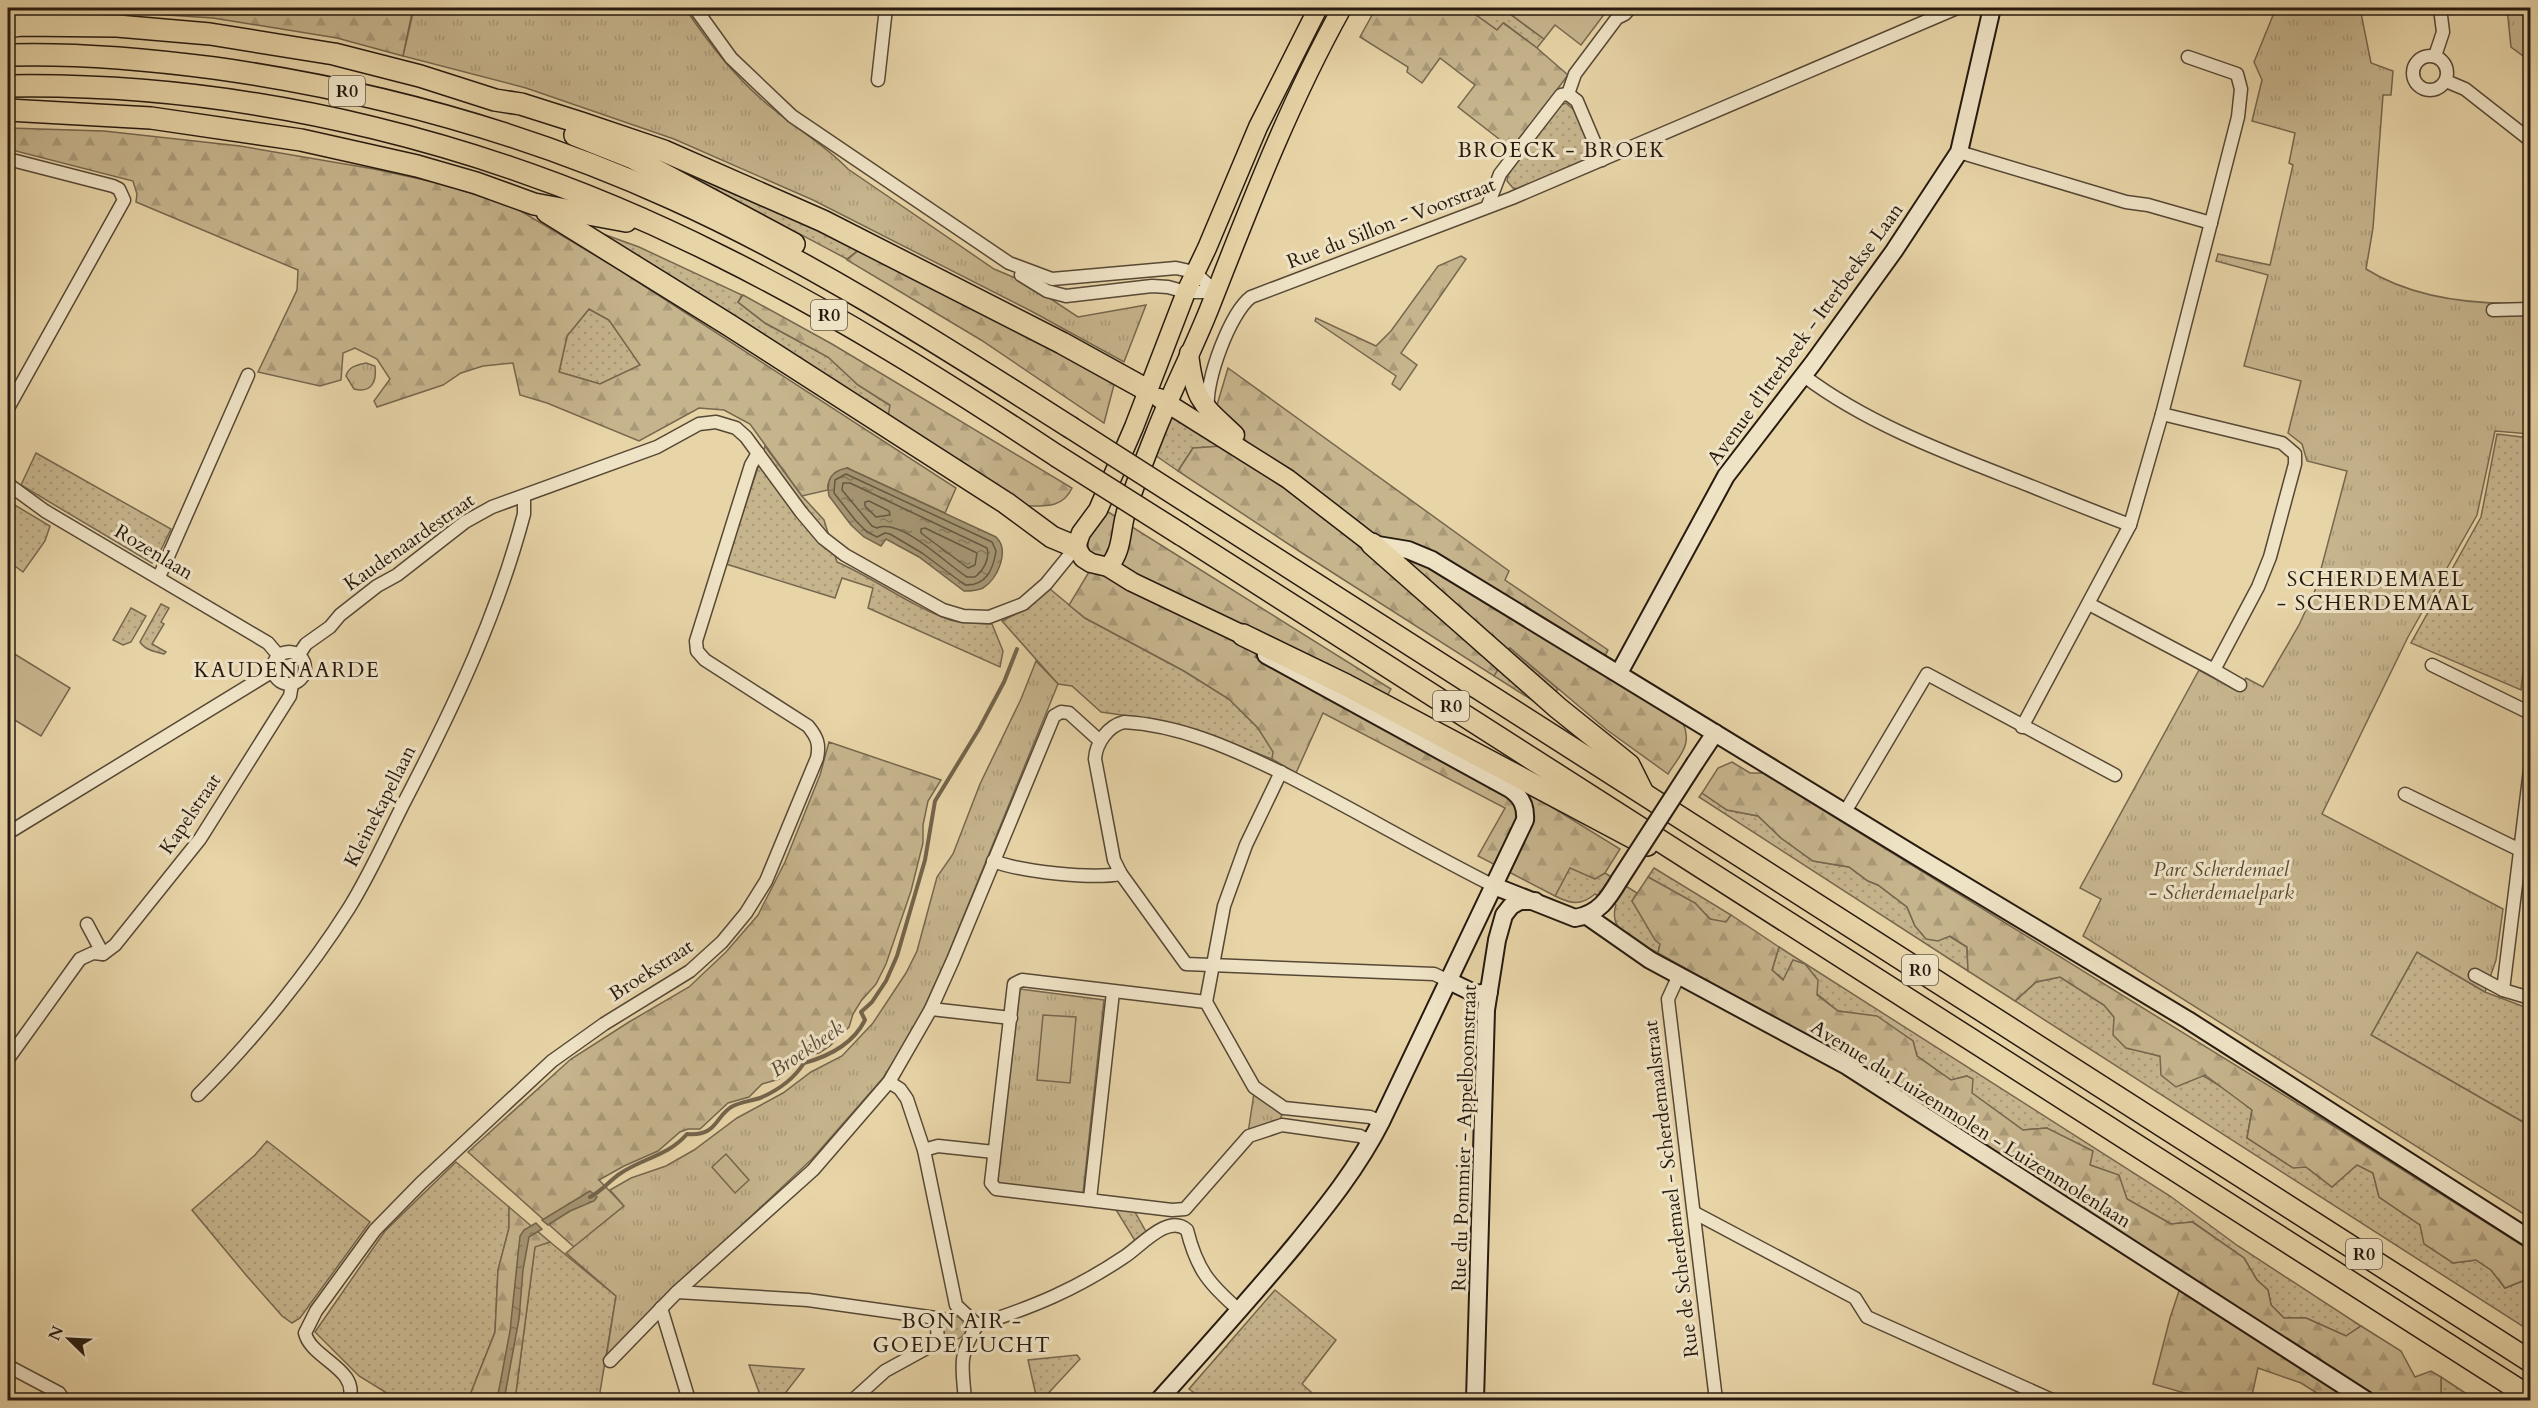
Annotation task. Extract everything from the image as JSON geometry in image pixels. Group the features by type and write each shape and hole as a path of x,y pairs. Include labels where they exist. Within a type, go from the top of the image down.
{"highway":[{"path":"12,25 117,26 210,34 334,54 420,76 495,100 521,104 664,151 737,182 894,256 1147,390"},
{"name":"R0","path":"8,55 114,57 189,65 268,76 430,111 557,151 671,198 767,245 858,296 1070,427 2530,1361"},
{"name":"R0","path":"8,86 126,89 186,95 259,104 345,121 425,141 512,168 594,198 717,254 914,364 2530,1397"},
{"path":"495,100 518,112 633,158 741,214 845,273 858,296"},
{"path":"14,113 151,118 301,140 427,169 476,183 534,204 659,227"},
{"path":"534,204 729,325 1006,503 1052,537 1076,548"},
{"path":"1372,544 1550,700 1629,765 1643,793"},
{"path":"1243,635 1405,716 1615,830 1720,879"}],"main road":[{"path":"1243,635 1132,582 1108,567 1091,563 1083,558 1076,548 1081,533 1098,510 1134,427 1194,272 1207,248 1268,106 1318,8"},
{"path":"1108,567 1120,549 1125,513 1167,404 1216,292 1261,177 1310,70 1342,8"},
{"path":"1189,353 1192,380 1197,396 1208,411 1235,434 1249,453"},
{"path":"1147,390 1249,453 1316,500 1372,544"}],"street":[{"path":"695,8 731,58 792,116 1010,263 1052,279 1176,268 1194,272 1216,292"},
{"path":"878,80 886,8"},
{"path":"1488,205 1500,174 1556,99 1568,94 1575,74 1617,18 1630,8"},
{"name":"Rue du Sillon - Voorstraat","path":"1208,411 1206,395 1217,362 1240,307 1251,297 1488,205 1512,198 1957,8"},
{"name":"Avenue d'Itterbeek - Itterbeekse Laan","path":"1619,673 1726,476 1804,376 1894,251 1959,152 1992,8"},
{"path":"2435,56 2443,33 2439,8"},
{"path":"2426,56 2435,56 2446,66 2446,81 2438,88 2429,90 2419,86 2414,78 2413,69 2418,61 2426,56"},
{"path":"2022,727 2090,604 2130,525 2162,414 2238,117 2241,89 2237,74 2188,57"},
{"path":"2446,81 2465,89 2530,140"},
{"path":"1568,94 1577,101 1602,160"},
{"path":"1959,152 2126,202 2148,205 2211,223"},
{"path":"8,159 113,186 120,189 124,200 8,408"},
{"path":"1010,263 1017,273 1057,295 1152,286 1186,292 1216,292"},
{"path":"2493,310 2530,309"},
{"path":"159,577 248,375"},
{"path":"1804,376 1857,408 1928,446 2060,497 2085,510 2130,525"},
{"path":"2162,414 2282,443 2295,454 2295,464 2270,557 2258,587 2214,670"},
{"name":"Kaudenaardestraat","path":"298,656 306,644 330,627 340,615 465,522 488,508 657,447 690,428 706,422 721,422 736,428 755,449"},
{"path":"755,449 823,538 844,555 943,610 963,616 989,617 1023,604 1046,584 1076,548"},
{"name":"Broekstraat","path":"349,1401 351,1393 349,1381 309,1342 305,1332 316,1311 375,1230 552,1061 604,1024 702,962 746,913 766,881 817,758 819,750 817,737 808,726 705,660 697,651 696,641 752,465 755,449"},
{"name":"Rozenlaan","path":"8,484 45,511 268,644 279,656"},
{"name":"Kleinekapellaan","path":"198,1095 297,981 350,907 447,719 493,615 525,514 524,496"},
{"path":"1372,544 1408,550 1432,560 2188,1020 2530,1239"},
{"path":"2090,604 2240,685"},
{"path":"1159,1401 1240,1311 1321,1213 1371,1142 1525,820 1525,806 1519,797 1488,776 1272,660 1243,635"},
{"path":"290,652 298,656 304,663 304,674 292,684 278,680 273,671 274,663 279,656 290,652"},
{"path":"2432,665 2530,713"},
{"path":"8,833 273,671"},
{"path":"1845,812 1927,674 2115,775"},
{"name":"Kapelstraat","path":"8,1059 80,959 93,953 103,954 115,945 200,839 290,696 292,684"},
{"path":"610,1361 677,1292 813,1170 889,1082 931,1009 1054,716 1060,712 1069,713 1100,741"},
{"path":"1489,992 1476,994 1434,974 1186,964 1121,874 1114,860 1103,812 1095,759 1096,746 1120,722 1153,726 1199,737 1230,748 1281,772 1494,886 1575,918 1587,916 1603,905 1715,733"},
{"path":"2503,990 2522,851 2530,770"},
{"path":"1281,772 1246,845 1224,906 1206,1002 1254,1087 1284,1108 1370,1117 1381,1122"},
{"path":"2405,794 2522,851"},
{"path":"993,861 1008,867 1091,876 1121,874"},
{"name":"Rue du Pommier - Appelboomstraat","path":"1475,1401 1484,1049 1489,992 1497,940 1504,915 1511,906 1520,901 1535,901"},
{"name":"Avenue du Luizenmolen - Luizenmolenlaan","path":"1587,916 1632,949 1847,1066 2366,1401"},
{"path":"87,924 103,954"},
{"name":"Rue de Scherdemael - Scherdemaalstraat","path":"1679,975 1668,999 1716,1401"},
{"path":"2475,975 2503,990 2530,998"},
{"path":"1206,1002 1017,980 1014,984 994,1152 991,1183 996,1189 1172,1210 1185,1209 1249,1136 1282,1125 1360,1136 1371,1142"},
{"path":"1090,1199 1113,992"},
{"path":"931,1009 1011,1018"},
{"path":"889,1082 900,1089 908,1099 924,1150 958,1309 980,1324"},
{"path":"924,1150 938,1146 994,1152"},
{"path":"1695,1213 1854,1298 1867,1317 2050,1400"},
{"path":"965,1401 963,1349 980,1324 1009,1316 1071,1290 1102,1272 1167,1226 1183,1226 1187,1230 1191,1249 1203,1273 1240,1311"},
{"path":"677,1292 808,1300 936,1318 938,1339 932,1345 885,1371 853,1401"},
{"path":"661,1308 689,1401"},
{"path":"8,1366 59,1393 64,1401"}],"green space":[{"path":"60,8 398,8 412,13 403,56 337,38 213,18"},
{"path":"414,8 685,8 725,61 747,86 772,108 830,152 848,169 994,269 1025,282 1078,317 1146,305 1124,362 1031,311 813,200 674,139 526,88 403,56"},
{"path":"1376,8 1466,8 1497,30 1503,23 1568,75 1512,149 1458,107 1475,85 1440,58 1422,83 1407,72 1408,67 1360,37"},
{"path":"1466,8 1502,8 1544,39 1537,48 1504,23 1497,30"},
{"path":"1502,8 1609,8 1581,45 1555,25 1544,39"},
{"name":"Parc Scherdemael - Scherdemaelpark","path":"2276,8 2360,8 2371,63 2393,71 2391,95 2383,95 2373,228 2366,269 2404,287 2445,298 2488,303 2530,303 2530,434 2495,431 2477,515 2408,637 2322,814 2503,909 2496,960 2485,992 2417,952 2371,1035 2530,1126 2530,1218 2083,936 2101,899 2080,888 2199,670 2237,691 2246,678 2263,687 2299,625 2316,588 2347,471 2307,461 2302,444 2288,433 2301,381 2244,366 2268,275 2216,261 2218,254 2270,265 2293,165 2289,163 2295,133 2252,121 2262,80 2254,62"},
{"path":"2507,8 2530,8 2530,61 2511,47"},
{"path":"1566,103 1574,110 1592,150 1589,157 1518,189 1513,188 1507,181 1508,175 1558,106"},
{"path":"8,128 104,131 240,146 374,169 443,184 514,207 618,269 956,488 945,513 847,468 828,484 828,490 802,496 750,424 724,410 699,408 639,441 547,403 520,395 513,363 483,366 461,373 443,385 377,407 374,401 390,379 377,359 355,348 343,353 341,380 320,386 258,372 297,290 298,270 136,202 137,194 133,181 8,149","holes":["589,309 609,320 640,365 600,384 559,372 567,336"]},
{"path":"660,160 686,168 860,249 847,259"},
{"path":"595,231 639,247 742,295 738,302 765,323 828,357 858,385 891,406 888,417"},
{"path":"860,249 1115,381 1104,423 981,340 847,260"},
{"path":"1461,256 1466,259 1401,353 1417,365 1400,390 1392,384 1396,376 1315,321 1316,318 1376,346 1391,331 1438,266"},
{"path":"743,295 832,344 1072,488 1068,495 1053,504 1026,506 888,417 890,405 858,385 828,357 765,323 738,302"},
{"path":"589,309 609,320 641,365 600,384 559,372 567,336"},
{"path":"366,363 375,366 374,382 369,388 354,389 346,376 347,373 354,366"},
{"path":"1228,368 1509,571 1505,580 1608,650 1598,671 1683,723 1686,731 1686,744 1668,774 1607,730 1510,648 1494,676 1178,471 1193,448 1222,446 1236,423 1217,405"},
{"path":"1174,417 1221,447 1193,448 1178,471 1155,455 1166,423"},
{"path":"2497,434 2530,438 2530,612 2521,690 2411,643 2481,517"},
{"path":"765,446 802,496 824,520 837,562 907,600 950,620 992,624 1003,651 1000,667 868,608 873,588 842,578 835,598 726,564"},
{"path":"36,453 171,529 157,558 152,563 21,485"},
{"path":"8,501 50,526 45,541 23,572 8,561"},
{"path":"1105,510 1391,689 1387,696 1266,637 1255,657 1508,794 1529,793 1620,849 1605,873 1595,879 1570,868 1555,896 1478,856 1505,808 1323,713 1296,773 1272,759 1273,752 1258,728 1229,699 1184,671 1085,618 1069,605 1089,572 1088,536"},
{"path":"1050,589 1085,618 1184,671 1229,699 1258,728 1274,752 1272,759 1201,731 1150,719 1101,712 1072,686 1058,684 1002,621 1026,609"},
{"path":"161,604 169,608 161,622 164,624 152,644 166,652 164,654 148,649 140,642"},
{"path":"131,608 146,616 131,642 123,645 113,640"},
{"path":"1510,648 1558,689 1543,707 1494,676"},
{"path":"8,650 70,688 41,736 8,716"},
{"path":"1036,661 1058,684 947,957 915,1028 883,1078 812,1159 730,1236 606,1359 616,1296 566,1253 624,1206 610,1190 631,1178 666,1166 694,1150 737,1118 783,1093 811,1072 842,1056 873,1023 906,973 917,951 937,877 953,854 980,784 1021,699"},
{"path":"829,742 941,780 928,801 923,825 923,843 911,891 886,964 876,984 861,1001 853,1014 849,1027 830,1046 819,1053 801,1057 792,1063 779,1079 762,1084 749,1097 728,1103 700,1129 680,1132 658,1151 599,1180 624,1206 574,1247 468,1152 571,1059 689,987 726,952 758,915 785,862 820,775"},
{"path":"1732,762 1750,773 1763,773 2528,1249 2530,1278 2505,1288 2491,1270 2476,1260 2453,1263 2424,1244 2420,1225 2379,1197 2373,1173 2357,1165 2332,1187 2306,1167 2293,1168 2247,1138 2252,1110 2205,1075 2176,1087 2161,1075 2160,1056 2126,1048 2113,1035 2114,1017 2104,1005 2060,977 2036,982 2015,1001 1968,971 1967,947 1950,936 1938,941 1926,939 1915,926 1907,907 1878,885 1868,881 1849,867 1813,861 1781,838 1758,816 1727,810 1702,793 1718,768"},
{"path":"1702,793 1727,810 1758,816 1781,838 1813,861 1849,867 1868,881 1878,885 1907,907 1915,926 1949,936 1967,947 1968,971 1699,797"},
{"path":"1570,867 1595,879 1605,873 1637,893 1632,901 1660,944 1658,953 1620,930 1614,915 1616,905 1595,894 1580,902 1566,901 1555,896"},
{"path":"1654,868 1731,915 1726,923 1710,919 1695,903 1648,877"},
{"path":"1648,877 1695,903 1710,919 1726,922 1731,915 1779,947 1772,970 1783,980 1793,960 1805,964 1818,980 1817,995 1838,1011 1877,1016 1913,1041 1917,1056 1951,1080 1967,1076 1973,1079 1972,1093 2023,1130 2047,1128 2093,1151 2090,1165 2119,1175 2127,1199 2171,1224 2192,1222 2244,1258 2257,1280 2268,1290 2271,1305 2284,1318 2306,1318 2346,1336 2361,1326 2401,1351 2415,1377 2431,1371 2441,1377 2441,1400 2328,1400 2301,1383 2258,1368 2251,1400 2209,1400 2153,1384 2170,1318 2184,1276 1758,1009 1658,953 1660,944 1655,940 1632,901"},
{"path":"1779,947 2170,1196 2238,1246 2361,1326 2346,1336 2306,1318 2284,1318 2271,1305 2268,1290 2257,1280 2244,1258 2193,1222 2171,1224 2127,1199 2118,1175 2090,1165 2047,1128 2023,1130 1972,1093 1967,1076 1951,1080 1917,1056 1913,1041 1877,1017 1838,1011 1817,994 1784,980 1772,970"},
{"path":"2417,952 2485,992 2530,1009 2530,1126 2371,1035"},
{"path":"2060,977 2104,1005 2114,1017 2126,1048 2161,1057 2193,1070 2223,1088 2252,1110 2247,1138 2293,1167 2306,1167 2332,1187 2357,1164 2373,1173 2379,1197 2420,1225 2453,1263 2476,1260 2491,1270 2505,1288 2530,1278 2530,1331 2015,1001 2036,982"},
{"path":"1020,989 1104,1000 1083,1193 997,1183"},
{"path":"1043,1015 1076,1017 1070,1083 1037,1080"},
{"path":"1254,1093 1281,1110 1282,1115 1278,1122 1248,1133"},
{"path":"267,1141 370,1222 300,1318 292,1323 282,1316 192,1210 255,1155"},
{"path":"726,1154 749,1180 735,1193 712,1167"},
{"path":"456,1162 509,1207 509,1228 498,1270 495,1332 468,1400 398,1400 359,1376 315,1332 385,1231"},
{"path":"1113,1205 1132,1207 1148,1235 1137,1244"},
{"path":"509,1207 550,1242 535,1247 515,1400 468,1400 495,1332 498,1270 509,1228"},
{"path":"550,1242 616,1296 600,1392 603,1400 515,1400 535,1246"},
{"path":"1275,1290 1336,1340 1302,1384 1320,1400 1204,1400 1189,1389"},
{"path":"948,1311 961,1316 969,1327 960,1338 950,1340 942,1334 940,1317"},
{"path":"1077,1355 1080,1359 1042,1400 1037,1400 1028,1360"},
{"path":"749,1365 804,1369 780,1400 762,1400"},
{"path":"2441,1377 2476,1400 2441,1400"}],"water":[{"path":"847,468 996,537 1002,549 1002,556 993,578 983,588 964,591 919,557 886,539 881,546 864,537 851,525 829,496 828,485 831,477 837,471"},
{"path":"590,1191 597,1197 594,1201 570,1211 548,1225 542,1220"},
{"path":"536,1223 542,1229 529,1237 523,1270 519,1319 504,1400 497,1400 510,1331 520,1236 524,1230"}],"waterway":[{"name":"Broekbeek","path":"590,1197 621,1173 664,1152 687,1134 697,1134 710,1129 733,1106 773,1092 795,1075 804,1063 840,1048 854,1036 865,1020 861,1012 872,1002 886,981 897,956 925,860 935,801 979,729 1004,682 1017,649"}],"district":[{"name":"BROECK - BROEK","path":"1562,150"},
{"name":"SCHERDEMAEL - SCHERDEMAAL","path":"2376,591"},
{"name":"KAUDENAARDE","path":"287,670"},
{"name":"BON AIR - GOEDE LUCHT","path":"962,1333"}]}
